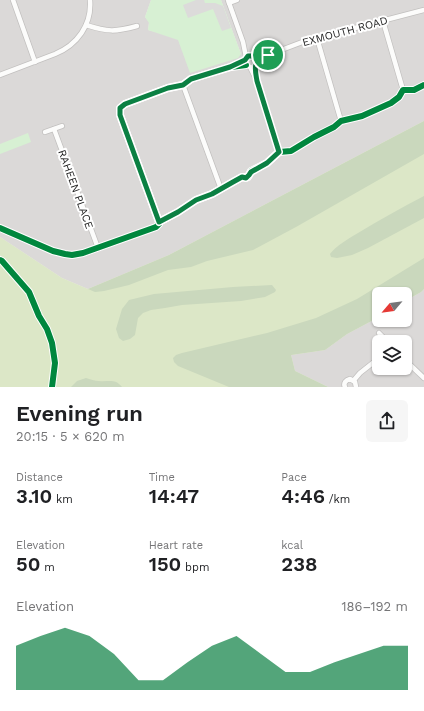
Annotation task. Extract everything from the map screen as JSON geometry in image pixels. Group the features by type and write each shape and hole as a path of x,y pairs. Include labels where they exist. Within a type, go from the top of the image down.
{"street":[{"path":"13,0 35,62"},
{"path":"0,75 61,52 67,48 81,34 86,25 89,15 90,0"},
{"path":"237,0 229,2 257,81 279,152"},
{"name":"EXMOUTH ROAD","path":"159,222 120,115 120,108 125,104 168,88 183,85 191,79 230,67 250,63 268,55 317,38 424,10"},
{"path":"374,110 396,100 402,94 403,90 383,21"},
{"path":"86,25 106,31 124,30 137,26"},
{"path":"317,38 341,121"},
{"path":"243,42 253,56 250,63"},
{"name":"EXMOUTH ROAD","path":"250,63 253,56 268,55"},
{"path":"183,85 221,189"},
{"path":"403,90 414,90 423,85"},
{"path":"314,137 334,127 341,121 362,116"},
{"path":"45,132 62,126"},
{"name":"RAHEEN PLACE","path":"54,129 98,248"},
{"path":"259,167 267,163 279,152 291,151 307,141"},
{"path":"0,228 60,253 77,254 89,252 156,227 159,222 180,211 196,200 212,194 242,177"},
{"path":"354,380 372,364"},
{"path":"412,367 424,378"},
{"path":"344,387 346,380 354,380"},
{"path":"354,380 356,387"}],"shaded area":[{"path":"0,0 151,0 145,17 149,22 148,30 241,54 221,0 424,0 424,121 169,255 88,289 62,278 0,237"},
{"path":"196,0 204,0 205,3 215,3 223,6 231,28 222,31 213,9 188,18 183,5"},
{"path":"424,289 424,387 328,387 295,371 291,355 325,350 347,334 372,321 372,327 412,327 412,297"}],"green space":[{"path":"151,0 221,0 241,54 238,58 190,73 178,40 148,30 149,23 145,17"},
{"path":"424,121 424,289 412,297 412,287 372,287 372,321 347,334 325,350 291,355 295,371 328,387 0,387 0,237 62,278 88,289 169,255"},
{"path":"424,121 424,154 253,250 207,261 191,267 168,270 129,285 104,291 95,292 88,289 169,255"},
{"path":"28,133 31,142 0,154 0,144"},
{"path":"424,196 424,218 352,255 337,258 331,257 330,254 339,245"},
{"path":"424,258 424,289 421,292 412,297 412,287 377,287"},
{"path":"272,285 276,290 275,292 265,297 241,301 182,305 151,310 143,313 138,318 135,335 130,339 123,341 119,338 116,329 122,309 129,300 154,294"},
{"path":"372,290 372,321 347,334 325,350 291,355 295,371 328,387 229,387 178,366 174,362 173,358 176,355 267,333 316,318 357,299"},
{"path":"86,378 97,381 114,381 122,387 71,387 77,381"}],"cycle path":[{"path":"159,222 120,115 120,108 125,104 168,88 183,85 191,79 231,67 246,65"},
{"path":"0,228 53,251 72,255 83,253 156,227 159,222 196,200 212,194 242,177 248,177 251,171 267,163 279,152 291,151 334,127 341,121 362,116 391,103 399,97 403,90 414,90 424,85"},
{"path":"0,260 29,292 39,316 47,329 52,343 55,363 52,387"}],"route":[{"path":"250,55 255,57 268,55 256,62 255,70 279,152 267,163 251,172 246,178 242,177 212,194 196,200 159,222 120,115 121,106 173,86 183,85 191,79 230,67 245,60 250,55"}]}
